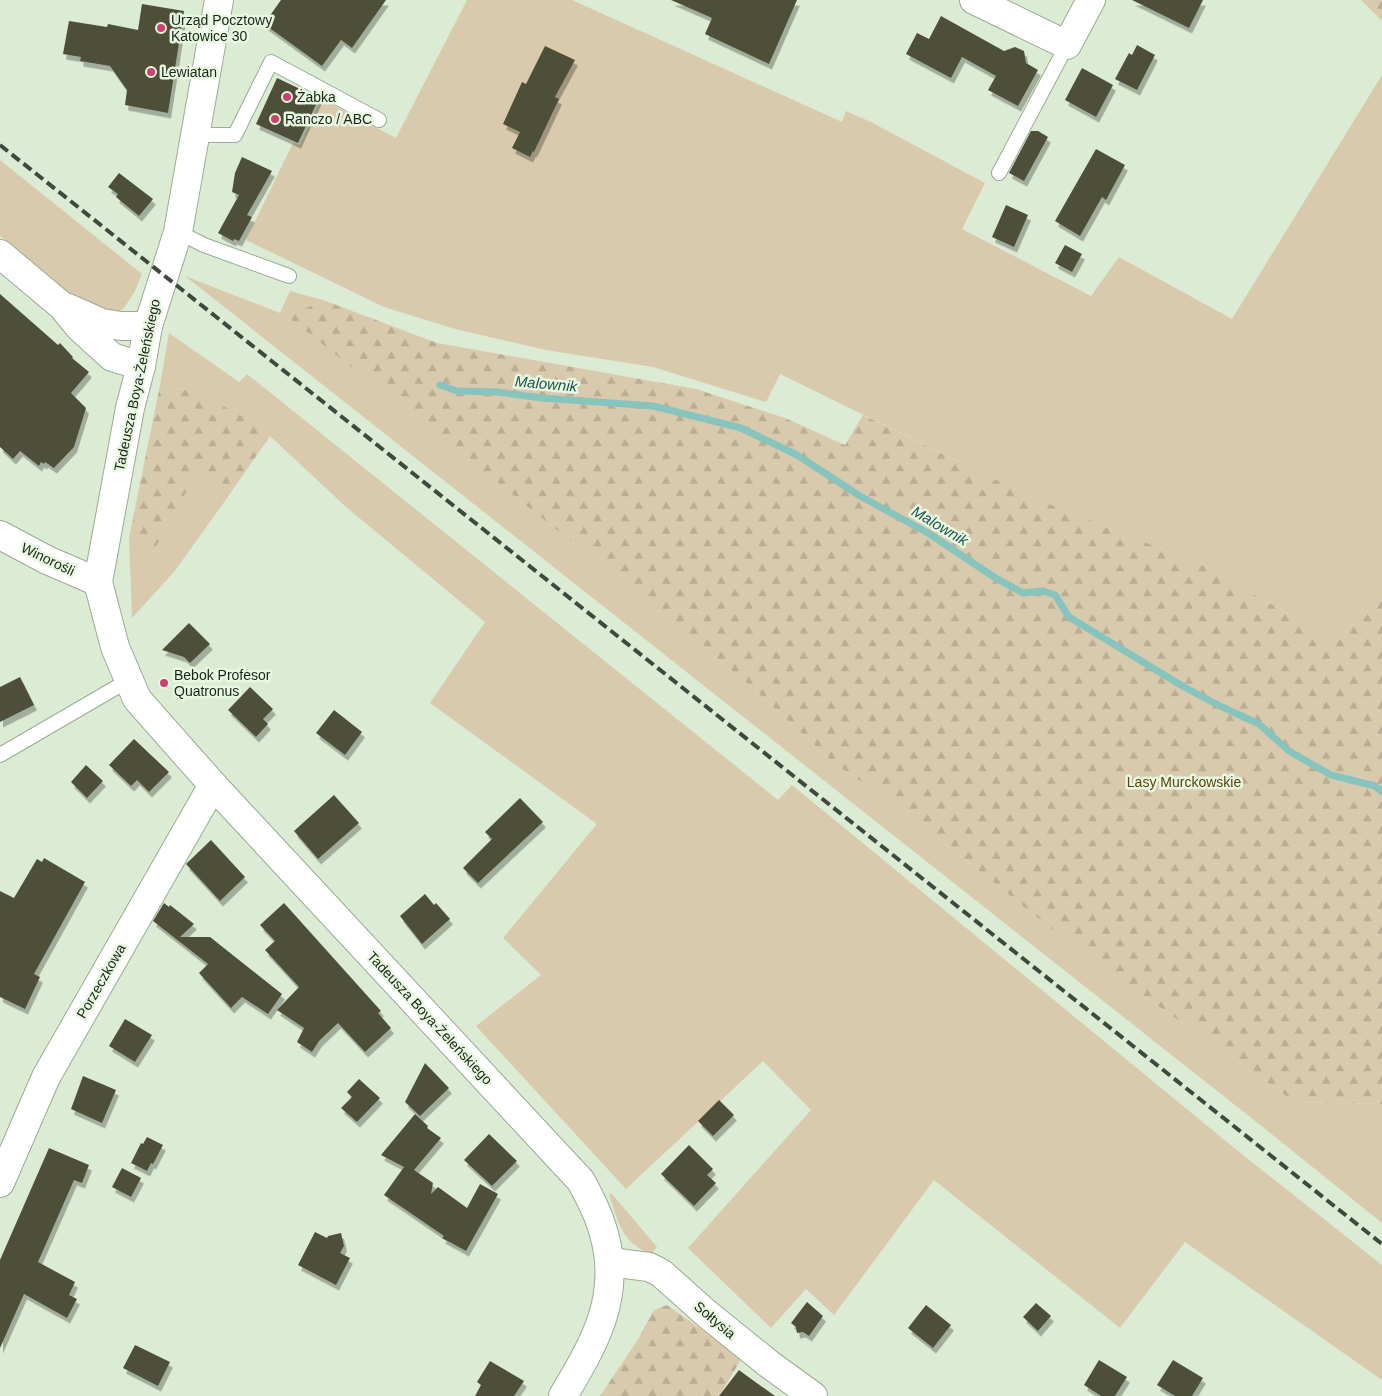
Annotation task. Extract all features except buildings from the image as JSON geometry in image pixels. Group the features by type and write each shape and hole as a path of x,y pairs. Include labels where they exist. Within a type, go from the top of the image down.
{"street":[{"name":"Tadeusza Boya-Żeleńskiego","path":"219,0 178,232 148,326 141,366 130,408 98,582 115,647 137,699 213,785 581,1181 597,1213 605,1235 610,1262 610,1277 604,1317 596,1338 563,1396"},
{"path":"974,0 1067,45 1091,0"},
{"path":"0,254 62,306 80,328 112,357 141,366"},
{"path":"62,306 102,323 121,326 148,326"},
{"name":"Winorośli","path":"0,535 47,560 98,582"},
{"name":"Porzeczkowa","path":"0,1183 46,1077 213,785"},
{"name":"Sołtysia","path":"610,1262 649,1268 661,1273 769,1364 813,1396"}],"lane":[{"path":"999,173 1067,45"},
{"path":"195,135 235,135 271,62 379,120"},
{"path":"178,232 204,245 289,276"},
{"path":"0,755 129,680"}],"green space":[{"path":"467,0 572,0 842,122 846,111 871,122 985,183 962,229 1091,296 1119,257 1232,319 1382,75 1382,588 1337,642 1207,567 1032,497 780,374 766,402 653,367 546,350 455,329 384,307 246,240 293,143 300,145 321,99 396,138"},
{"path":"1361,0 1382,0 1382,21"},
{"path":"0,160 142,274 134,293 124,308 110,318 71,297 0,236"},
{"path":"185,276 280,313 290,291 323,300 289,317 749,685 835,764 903,810 1078,950 1295,1102 1382,1104 1382,1223 1264,1128"},
{"name":"Lasy Murckowskie","path":"323,300 437,343 696,389 785,418 845,445 863,415 1032,497 1207,567 1337,642 1382,588 1382,1104 1295,1102 1078,950 903,810 835,764 749,685 615,576 288,317"},
{"path":"169,333 239,382 247,374 778,800 792,785 1233,1147 1382,1265 1382,1380 1185,1242 1120,1328 934,1180 834,1315 806,1289 771,1328 688,1248 811,1110 763,1061 626,1189 476,1026 541,975 503,938 597,824 430,703 485,622 346,507 270,436 196,392 160,385"},
{"path":"160,385 196,392 242,416 270,436 232,491 200,467 153,552 129,538"},
{"path":"200,467 232,491 174,572 132,618 129,538 153,552"},
{"path":"611,1193 657,1247 651,1254 633,1244 622,1230 609,1195"},
{"path":"667,1305 742,1358 719,1396 600,1396 637,1341 654,1310"}],"waterway":[{"name":"Malownik","path":"440,385 457,391 497,392 542,398 653,406 741,428 797,455 860,496 928,533 994,577 1023,593 1043,591 1055,595 1069,617 1184,687 1259,724 1289,751 1331,775 1375,786 1382,792"}],"railway":[{"path":"0,145 1382,1244"}],"place":[{"name":"Urząd Pocztowy Katowice 30","path":"161,28"},
{"name":"Lewiatan","path":"151,72"},
{"name":"Żabka","path":"287,97"},
{"name":"Ranczo / ABC","path":"275,119"},
{"name":"Bebok Profesor Quatronus","path":"164,683"}]}
